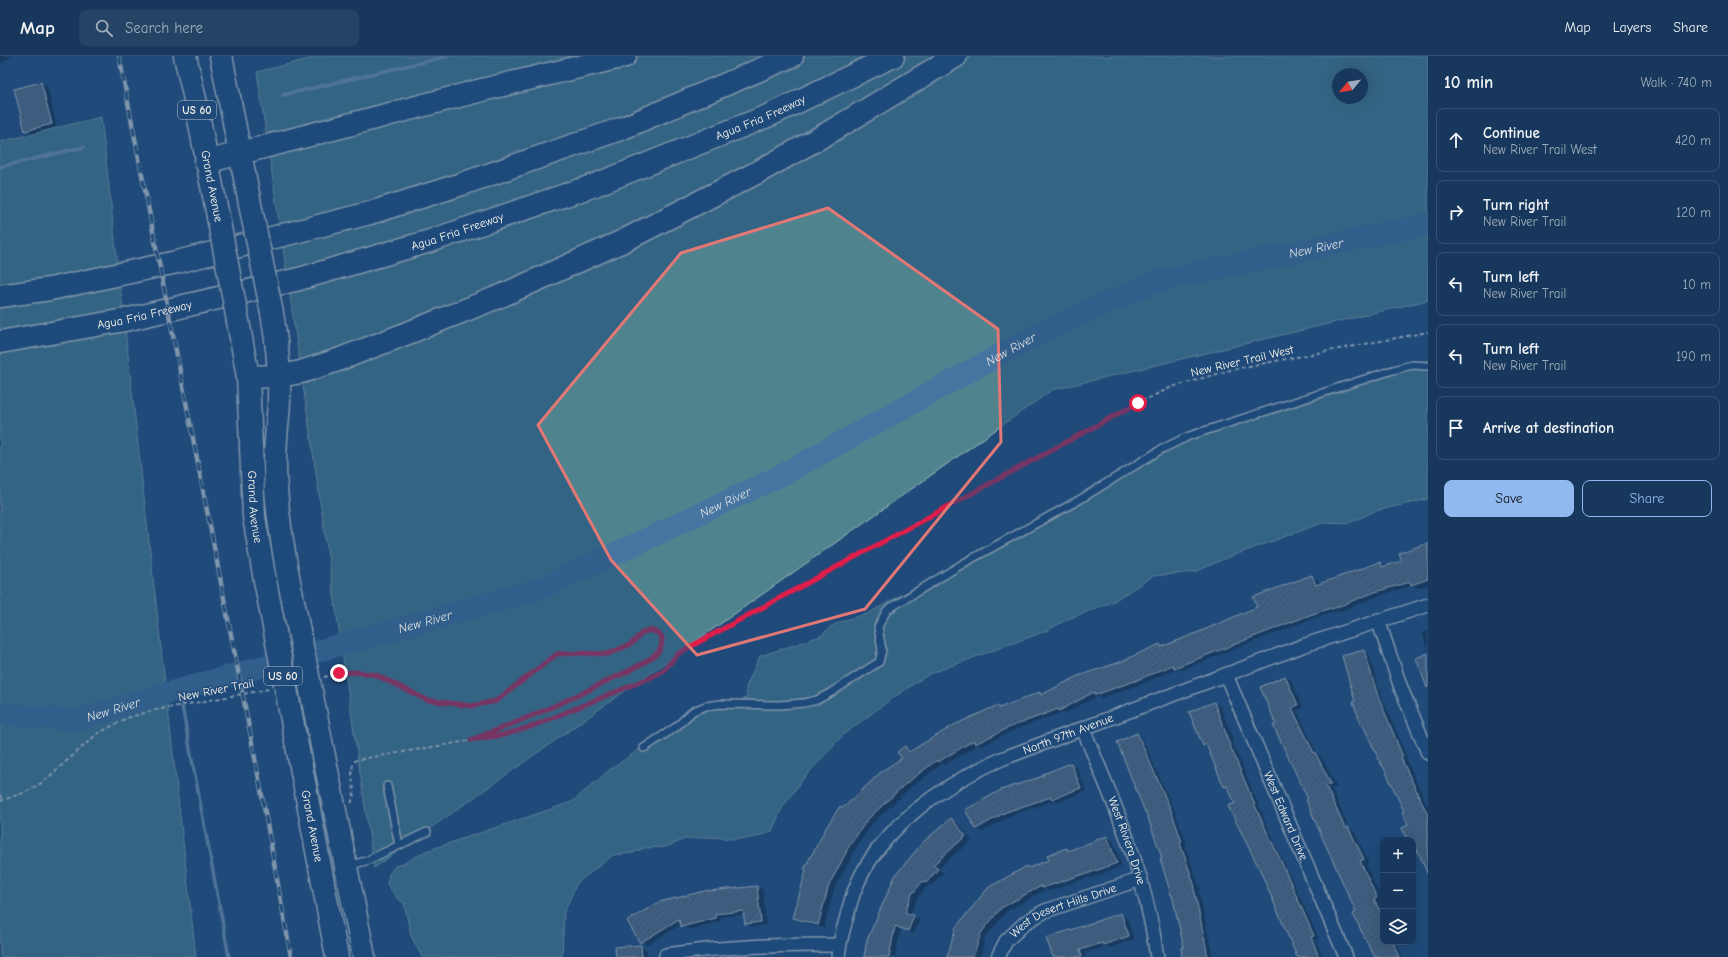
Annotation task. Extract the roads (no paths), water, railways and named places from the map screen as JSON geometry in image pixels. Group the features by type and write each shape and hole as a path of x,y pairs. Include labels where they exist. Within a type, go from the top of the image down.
{"highway":[{"name":"Grand Avenue","path":"185,56 196,104 248,377 254,517 337,957"},
{"name":"Grand Avenue","path":"221,56 278,345 279,376 276,477 281,533 287,571 364,957"},
{"path":"206,162 482,90 625,56"},
{"path":"0,296 50,289 177,262 370,213 462,184 623,128 792,56"},
{"name":"Agua Fria Freeway","path":"0,342 125,320 284,283 430,241 603,182 770,115 893,56"},
{"path":"248,377 279,376 301,372 408,334 503,295 623,241 760,172 956,56"}],"street":[{"name":"North 97th Avenue","path":"838,951 854,891 867,866 881,846 904,821 945,788 980,768 1305,645 1428,605"},
{"path":"1378,620 1400,688 1428,753"},
{"name":"West Edward Drive","path":"1226,675 1346,957"},
{"name":"West Riviera Drive","path":"1083,729 1123,823 1141,879 1152,924 1157,957"},
{"name":"West Desert Hills Drive","path":"998,957 1006,941 1026,922 1045,911 1141,879"},
{"path":"666,957 666,955 739,946 838,951"}],"lane":[{"path":"644,748 676,726 693,711 706,706 720,704 779,705 804,703 817,700 830,694 879,662 882,650 878,627 887,610 964,563 1079,500 1162,449 1189,436 1393,370 1412,365 1427,365"},
{"path":"386,786 399,845"},
{"path":"345,866 366,860 427,832"}],"waterway":[{"path":"283,95 449,56"},
{"path":"0,167 84,147"},
{"name":"New River","path":"0,714 77,720 146,699 540,589 782,475 1041,332 1157,281 1428,224"},
{"path":"179,690 229,957"}],"railway":[{"path":"119,56 259,779 291,957"}]}
